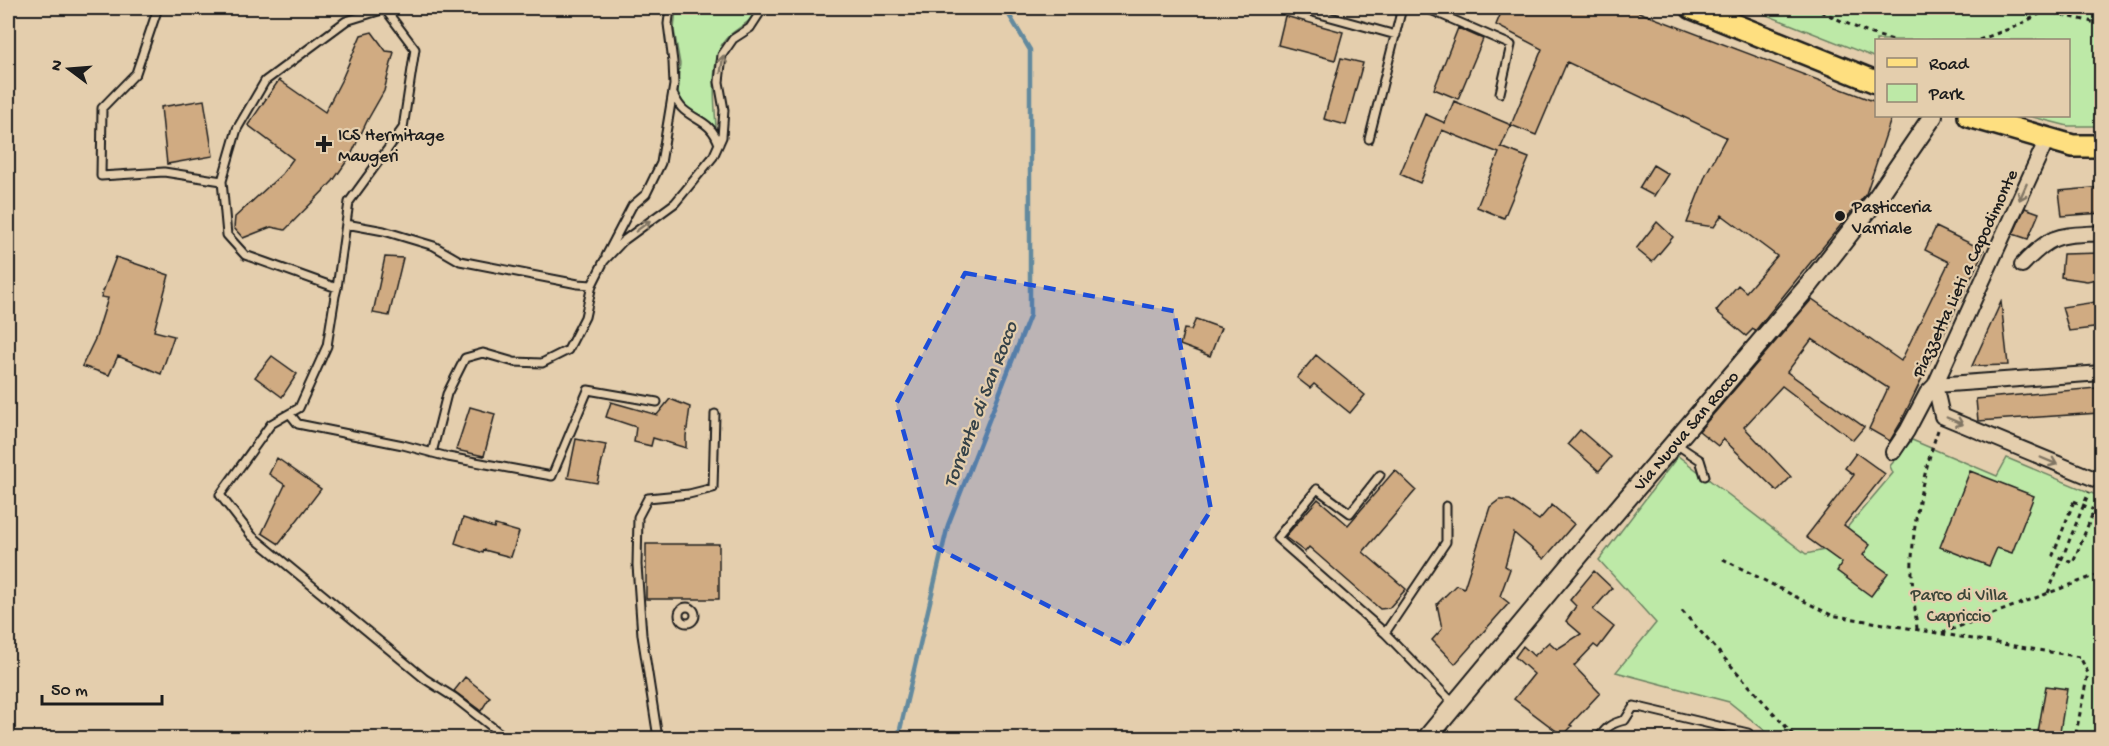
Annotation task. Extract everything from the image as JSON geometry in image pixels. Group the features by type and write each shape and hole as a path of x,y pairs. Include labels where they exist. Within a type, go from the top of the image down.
{"main road":[{"path":"1692,8 1875,82"},
{"name":"Via Nuova San Rocco","path":"1427,738 1809,285 1877,198 1932,117"},
{"path":"1972,117 2073,146 2102,146"}],"street":[{"name":"Piazzetta Lieti a Capodimonte","path":"1893,452 1927,393 1935,385 2047,139"},
{"path":"2022,265 2039,246 2057,236 2102,233"},
{"path":"2102,374 1935,385 1942,416 2096,485 2102,466"}],"lane":[{"path":"158,8 136,73 102,108 101,176 164,172 222,182"},
{"path":"432,453 447,394 465,358 483,353 514,362 542,363 568,350 585,317 592,285 632,206 646,194 661,163 672,94 674,62 668,24 670,8"},
{"path":"604,261 623,241 675,203 713,157 722,137 724,110 719,82 722,55 733,39 750,28 763,8"},
{"path":"1298,8 1396,35"},
{"path":"1369,139 1402,8"},
{"path":"1426,8 1511,45 1500,93"},
{"path":"337,288 245,255 226,235 222,182 237,129 265,81 346,21 385,9 415,49 403,128 349,202 337,288 327,346 300,408 271,424 220,495 252,536 425,679 455,698 506,738"},
{"path":"672,94 682,109 706,123 715,133 719,144"},
{"path":"346,224 384,231 434,246 460,261 592,285"},
{"path":"290,414 298,424 552,476 588,390 657,402"},
{"path":"658,738 642,635 637,565 638,517 648,498 689,495 713,488 715,414"},
{"path":"1674,443 1700,460 1705,476"},
{"path":"1380,475 1350,513 1317,489 1277,538 1385,633 1455,705"},
{"path":"1385,633 1446,542 1446,506"},
{"path":"1599,738 1606,727 1625,720 1634,706 1749,733 1754,738"}],"path":[{"path":"1813,8 1868,33 1889,39"},
{"path":"1982,39 2018,26 2045,9 2102,25"},
{"path":"1917,629 1912,586 1912,559 1917,515 1928,457 1942,416"},
{"path":"2048,593 2084,505 2096,485"},
{"path":"2074,501 2094,510 2073,563 2062,559 2053,555 2074,501"},
{"path":"1723,559 1832,615 2080,657 2088,673 2075,738"},
{"path":"1940,633 2102,573"},
{"path":"1682,611 1796,738"}],"highlighted area":[{"path":"965,273 1174,311 1211,510 1125,646 935,547 896,404"}],"green space":[{"path":"676,8 756,8 751,18 729,36 720,48 714,82 716,128 693,113 681,101 677,88 680,64 674,30"},
{"path":"1749,8 2101,8 2101,126 2068,126 2033,117 2070,117 2070,39 1875,39 1875,58"},
{"name":"Parco di Villa Capriccio","path":"1912,440 1997,476 2007,458 2101,497 2101,515 2097,529 2102,531 2101,738 1774,738 1729,702 1616,672 1656,623 1599,560 1678,456 1806,554 1829,549 1893,473 1890,466"}],"building":[{"path":"1503,8 1628,8 1875,102 1875,117 1892,117 1866,194 1755,331 1753,329 1746,336 1716,311 1738,285 1746,292 1777,256 1722,215 1714,227 1687,223 1706,174 1726,137 1567,62 1536,135 1511,125 1542,49 1496,25"},
{"path":"1285,16 1343,32 1335,60 1278,45"},
{"path":"1458,28 1483,39 1458,99 1434,89"},
{"path":"372,32 386,51 394,52 384,91 351,155 333,181 285,230 271,227 243,238 234,228 235,217 282,174 293,159 248,125 279,80 325,112 361,35"},
{"path":"1341,58 1363,63 1346,125 1324,119"},
{"path":"204,100 213,156 167,164 161,107"},
{"path":"1454,101 1511,125 1501,147 1529,158 1504,218 1477,207 1499,153 1442,130 1420,183 1400,174 1425,114 1445,123"},
{"path":"1653,165 1668,174 1654,196 1639,188"},
{"path":"2102,187 2102,213 2062,216 2059,191"},
{"path":"2025,208 2039,213 2028,239 2013,234"},
{"path":"1657,222 1673,237 1652,262 1636,249"},
{"path":"1936,227 1984,250 1890,441 1869,429 1888,388 1812,339 1787,372 1864,427 1853,440 1782,386 1744,427 1791,477 1777,491 1723,439 1718,446 1699,431 1812,299 1901,361 1949,262 1925,250"},
{"path":"2102,253 2102,278 2087,281 2061,277 2063,254"},
{"path":"116,257 169,275 154,331 174,336 161,374 118,356 109,375 82,366 96,337 108,298 101,297"},
{"path":"385,257 403,258 389,316 373,313"},
{"path":"2102,301 2102,327 2069,331 2062,307"},
{"path":"2001,302 2008,365 1972,366"},
{"path":"1196,319 1221,328 1210,356 1180,345 1184,329 1191,330"},
{"path":"1316,355 1365,395 1350,413 1314,384 1310,388 1297,378"},
{"path":"272,356 297,374 282,397 255,377"},
{"path":"2096,388 2099,413 1978,421 1976,399"},
{"path":"670,399 690,407 686,448 653,438 651,446 634,442 636,427 606,417 611,402 657,415"},
{"path":"470,407 495,414 484,456 456,450"},
{"path":"1580,430 1611,457 1599,471 1568,444"},
{"path":"576,439 606,445 597,483 568,478"},
{"path":"1856,453 1885,474 1844,525 1870,545 1863,555 1888,573 1871,596 1837,571 1842,563 1806,537 1854,475 1845,468"},
{"path":"277,458 321,489 279,544 262,533 285,485 269,474"},
{"path":"1395,470 1416,490 1363,552 1406,589 1389,608 1380,609 1309,547 1305,552 1285,537 1318,499 1348,525"},
{"path":"1970,471 2034,496 2012,553 1997,548 1989,566 1940,547"},
{"path":"1499,500 1510,500 1539,520 1552,505 1574,524 1544,559 1514,533 1505,566 1510,569 1500,596 1509,603 1455,664 1432,640 1442,629 1437,604 1456,585 1464,588 1490,507"},
{"path":"463,518 494,528 495,525 519,532 511,557 484,550 483,553 455,543"},
{"path":"646,544 719,544 719,599 646,599"},
{"path":"1594,571 1612,588 1593,610 1614,627 1598,648 1594,645 1574,666 1600,693 1570,725 1572,726 1563,736 1514,699 1534,674 1515,657 1523,646 1534,656 1549,642 1557,649 1581,634 1566,621 1576,606 1570,600"},
{"path":"465,677 490,697 481,711 454,691"},
{"path":"2046,686 2067,689 2059,738 2037,738"}],"waterway":[{"name":"Torrente di San Rocco","path":"898,738 948,525 1030,315 1030,50 1005,8"}],"place":[{"name":"ICS Hermitage Maugeri","path":"324,144"},
{"name":"Pasticceria Varriale","path":"1840,216"}]}
